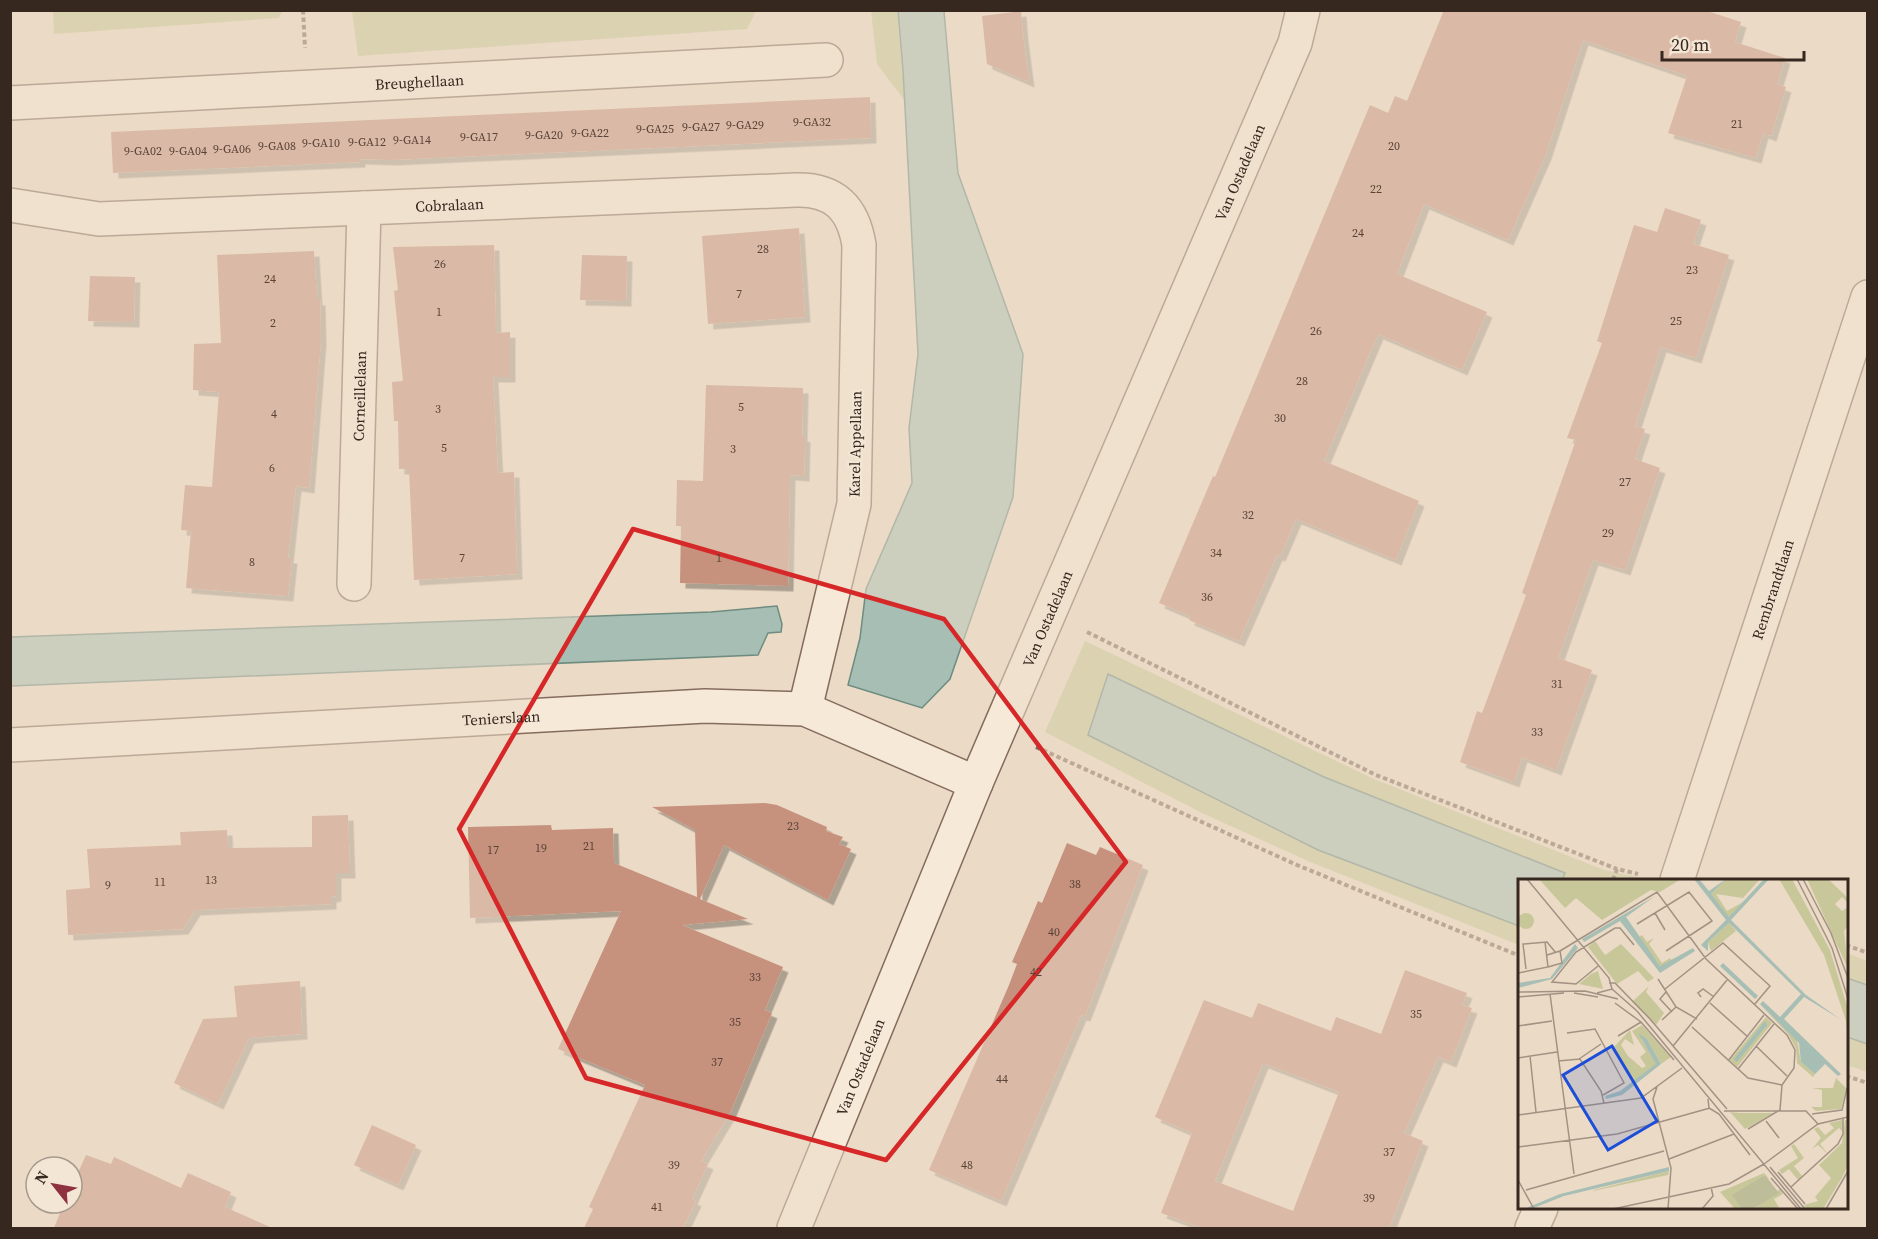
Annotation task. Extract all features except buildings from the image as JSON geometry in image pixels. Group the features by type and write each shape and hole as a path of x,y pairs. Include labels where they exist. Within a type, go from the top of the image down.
{"street":[{"name":"Van Ostadelaan","path":"794,1228 976,783 1295,43 1303,10"},
{"name":"Breughellaan","path":"10,103 826,60"},
{"name":"Cobralaan","path":"10,205 99,219 812,190 826,194 840,203 850,215 859,244"},
{"name":"Corneillelaan","path":"354,584 364,208"},
{"name":"Karel Appellaan","path":"805,709 854,504 859,244"},
{"name":"Rembrandtlaan","path":"1677,879 1868,297"},
{"name":"Tenierslaan","path":"10,745 705,706 805,709 976,783"},
{"path":"1532,1228 1541,1209"}],"path":[{"path":"1048,614 1377,775 1617,869"},
{"path":"1000,731 1297,865 1518,955"},
{"path":"1848,946 1868,953"},
{"path":"1848,1077 1868,1083"}],"highlighted area":[{"path":"633,529 944,619 1126,862 886,1160 586,1078 459,829"}],"green space":[{"path":"53,10 282,11 279,18 54,34"},
{"path":"352,10 756,11 747,29 358,56"},
{"path":"871,11 897,11 905,101 877,64"},
{"path":"1085,641 1374,779 1604,870 1647,879 1518,879 1518,945 1308,861 1204,814 1045,732"},
{"path":"1848,953 1867,961 1867,1072 1848,1065"}],"shaded area":[{"path":"898,11 944,11 958,173 1023,354 1013,497 950,679 922,708 848,685 860,638 866,589 912,483 909,428 918,354"},
{"path":"777,606 782,624 781,632 768,633 758,655 11,686 11,637 711,612"},
{"path":"1108,674 1324,777 1565,873 1562,879 1518,879 1518,926 1318,850 1088,735"},
{"path":"1848,978 1867,985 1867,1044 1848,1037"}]}
